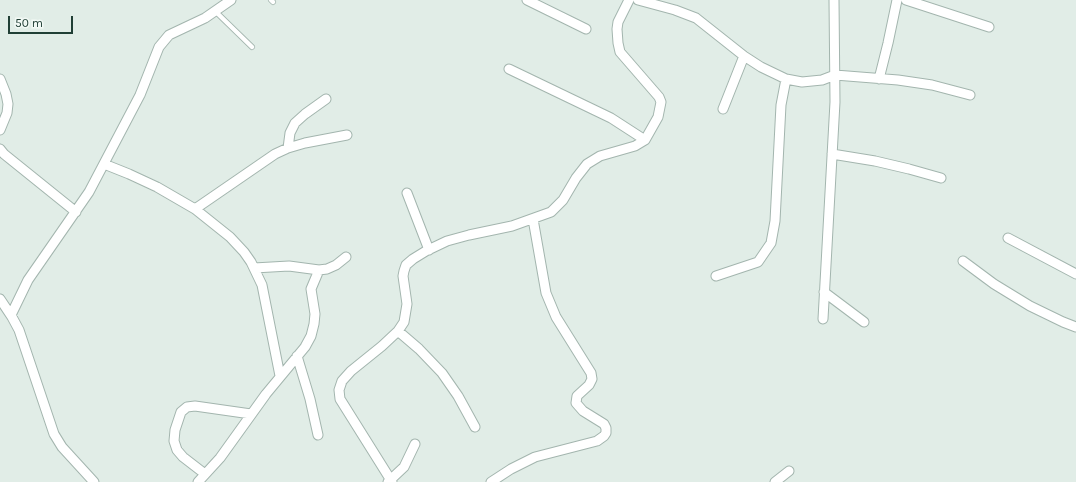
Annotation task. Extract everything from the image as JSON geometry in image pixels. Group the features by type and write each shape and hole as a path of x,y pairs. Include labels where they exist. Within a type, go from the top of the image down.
{"street":[{"path":"11,315 28,280 89,192 140,95 159,46 169,35 205,18 231,0"},
{"path":"527,0 586,29"},
{"path":"415,444 404,467 390,481 340,399 339,390 342,381 351,371 398,331 404,322 407,304 403,276 406,265 413,259 447,241 512,226 551,212 563,200 576,178 587,164 600,156 635,146 645,140 658,117 661,102 659,97 620,52 617,30 618,22 629,0"},
{"path":"638,0 696,18 744,56 761,67 786,78 802,82 822,80 835,75 879,79 932,85 970,95"},
{"path":"823,319 835,102 834,0"},
{"path":"879,79 897,0"},
{"path":"906,0 990,27"},
{"path":"723,109 744,56"},
{"path":"509,69 611,118 645,140"},
{"path":"716,276 758,262 771,243 775,221 781,105 786,78"},
{"path":"0,79 8,104 7,113 0,130"},
{"path":"288,148 290,133 295,123 304,114 326,99"},
{"path":"195,209 275,154 305,143 347,135"},
{"path":"0,149 4,154 76,212"},
{"path":"832,154 875,161 941,178"},
{"path":"104,164 157,187 195,209 230,237 244,252 262,285 280,376"},
{"path":"407,192 429,250"},
{"path":"491,482 511,469 535,457 597,441 606,433 604,424 583,411 576,403 578,396 589,385 592,379 591,373 556,317 546,293 533,219"},
{"path":"1008,238 1076,274"},
{"path":"254,268 288,266 319,270 327,269 336,265 346,257"},
{"path":"962,261 994,284 1030,306 1076,327"},
{"path":"198,482 220,458 251,414 308,341 314,324 315,314 311,289 319,270"},
{"path":"824,292 864,322"},
{"path":"0,299 19,330 54,434 62,447 94,482"},
{"path":"398,331 419,349 442,373 458,396 475,427"},
{"path":"297,356 310,399 318,436"},
{"path":"205,474 183,457 177,450 174,441 175,430 181,412 187,406 195,406 251,414"},
{"path":"775,482 789,471"}],"lane":[{"path":"215,11 252,46"}]}
